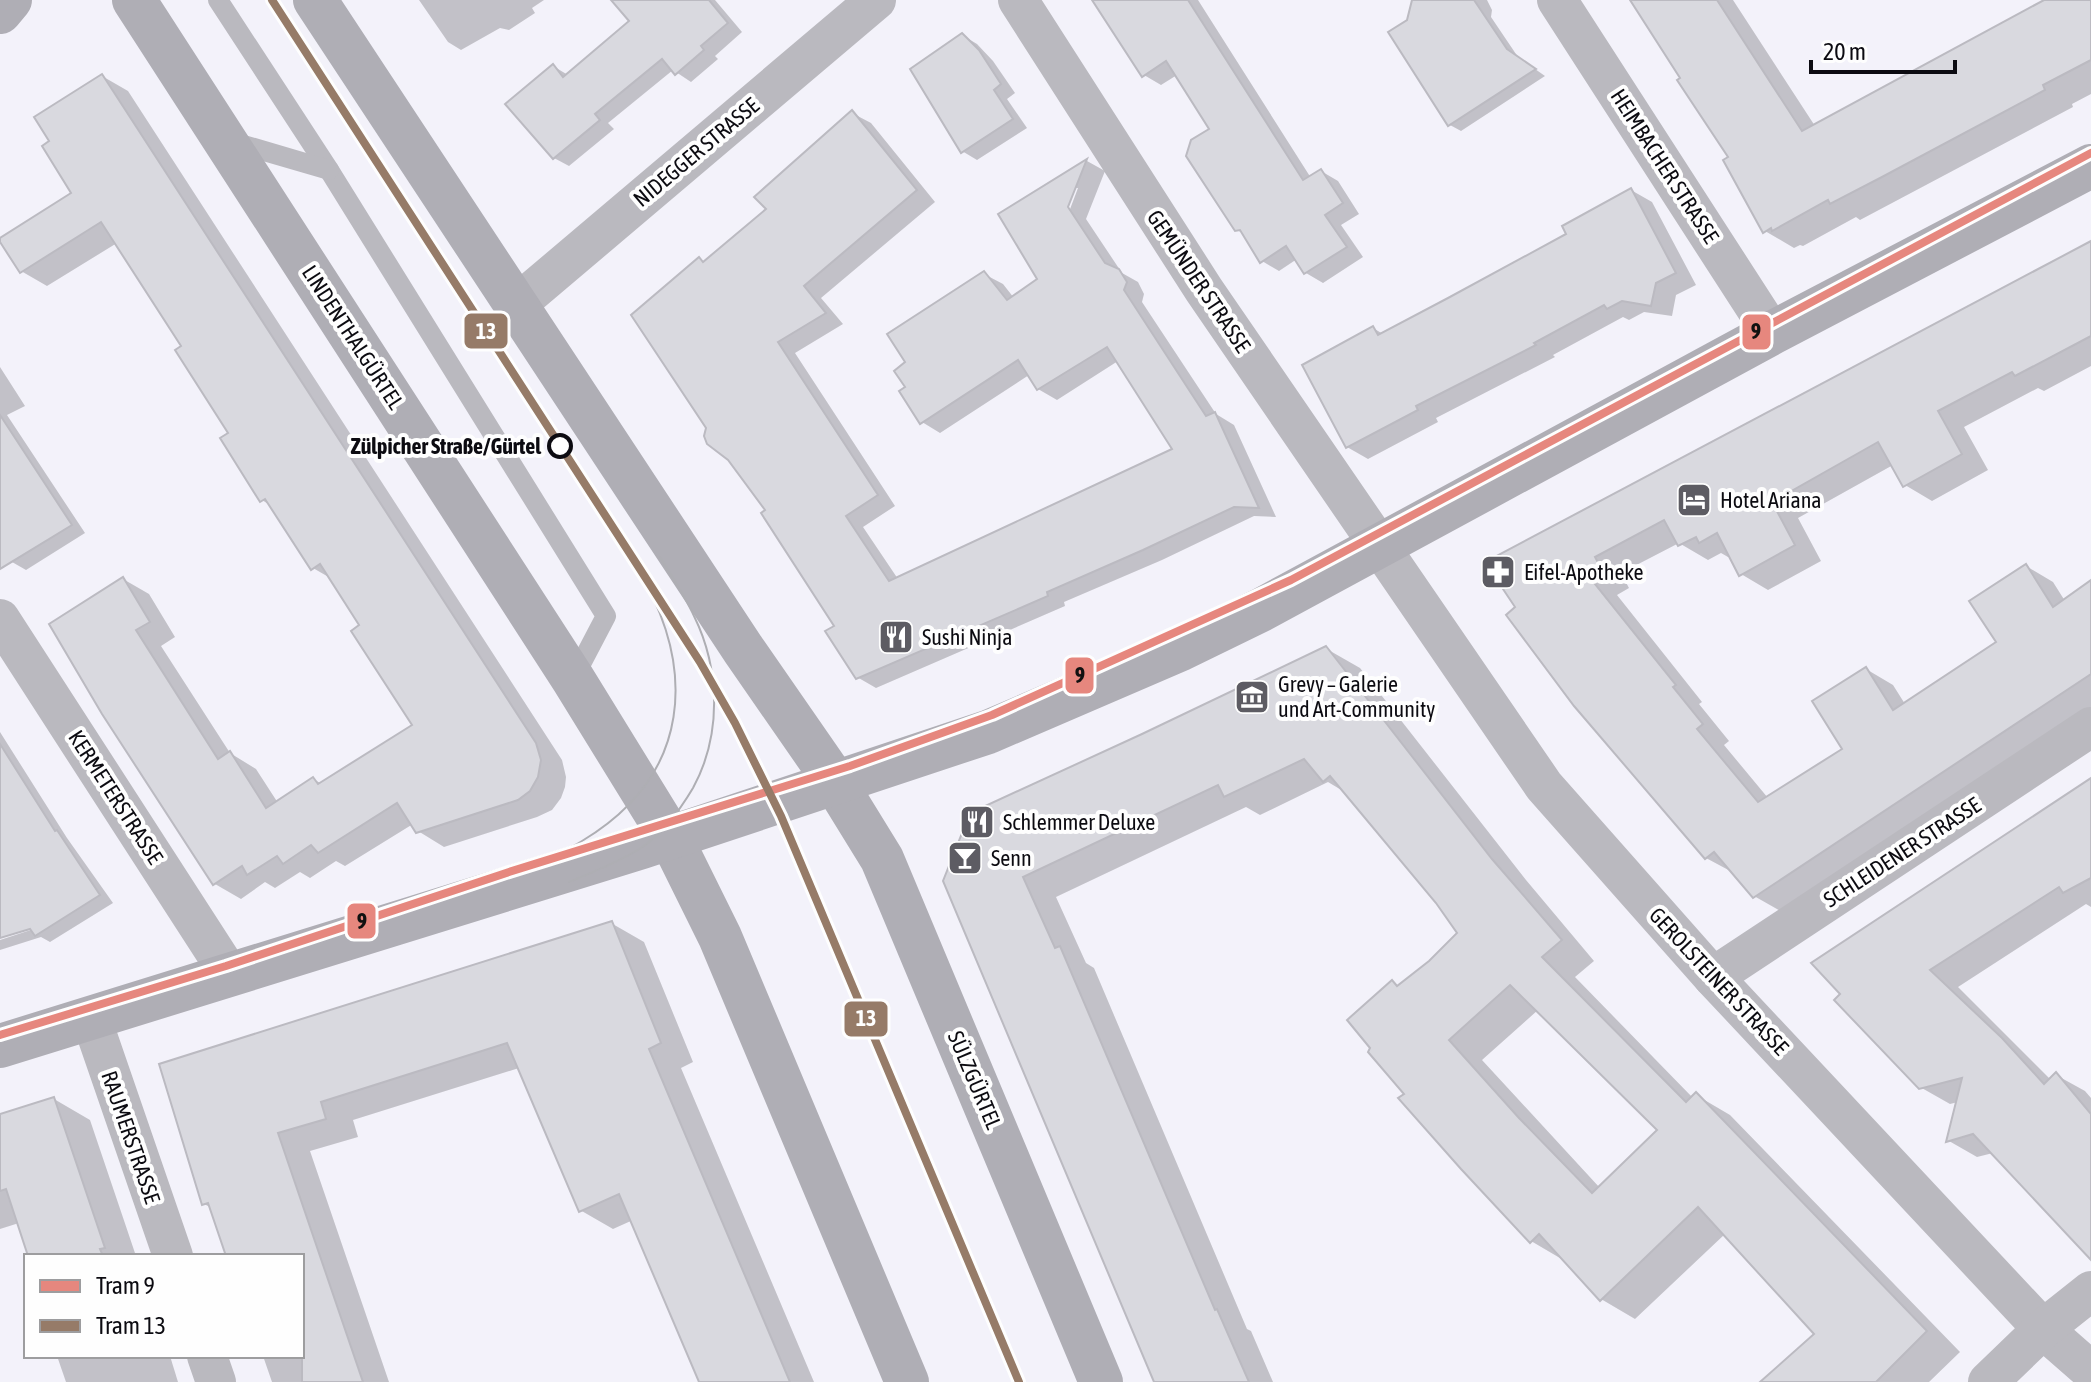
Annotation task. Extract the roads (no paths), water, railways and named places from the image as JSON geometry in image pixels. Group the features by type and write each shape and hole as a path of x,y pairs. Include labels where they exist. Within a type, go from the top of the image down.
{"main road":[{"path":"0,12 10,0"},
{"name":"LINDENTHALGÜRTEL","path":"134,0 573,679 671,838"},
{"path":"315,0 743,649 837,784"},
{"path":"0,1046 671,838 988,732 1155,660 1384,551 1772,333 2091,166"},
{"name":"SÜLZGÜRTEL","path":"837,784 882,859 1101,1382"},
{"path":"671,838 720,937 907,1382"}],"street":[{"name":"NIDEGGER STRASSE","path":"516,305 876,0"},
{"name":"GEMÜNDER STRASSE","path":"1018,0 1204,290 1384,551"},
{"name":"HEIMBACHER STRASSE","path":"1557,0 1772,333"},
{"name":"GEROLSTEINER STRASSE","path":"1384,551 1544,786 1713,977 2043,1329 2091,1371"},
{"name":"KERMETERSTRASSE","path":"0,619 230,975"},
{"name":"SCHLEIDENER STRASSE","path":"1713,977 2091,727"},
{"name":"RAUMERSTRASSE","path":"91,1018 172,1254"},
{"path":"1988,1382 2043,1329 2091,1291"},
{"path":"208,1358 216,1382"}],"lane":[{"path":"218,0 329,170 606,616 573,679"},
{"path":"227,140 329,170"}],"tram line":[{"name":"13","path":"272,0 700,662 735,723 781,816 1019,1382"},
{"name":"9","path":"0,1035 226,966 509,872 850,766 992,715 1291,580 2091,153"},
{"path":"569,882 624,858 657,835 677,813 693,788 709,746 714,702 709,658 690,609 660,557"},
{"path":"509,872 574,846 618,814 646,785 664,752 674,717 675,680 669,643 656,604 636,566"}],"place":[{"name":"Zülpicher Straße/Gürtel","path":"560,446"},
{"name":"Hotel Ariana","path":"1694,500"},
{"name":"Eifel-Apotheke","path":"1498,572"},
{"name":"Sushi Ninja","path":"896,637"},
{"name":"Grevy – Galerie und Art-Community","path":"1252,697"},
{"name":"Schlemmer Deluxe","path":"977,822"},
{"name":"Senn","path":"965,858"}]}
